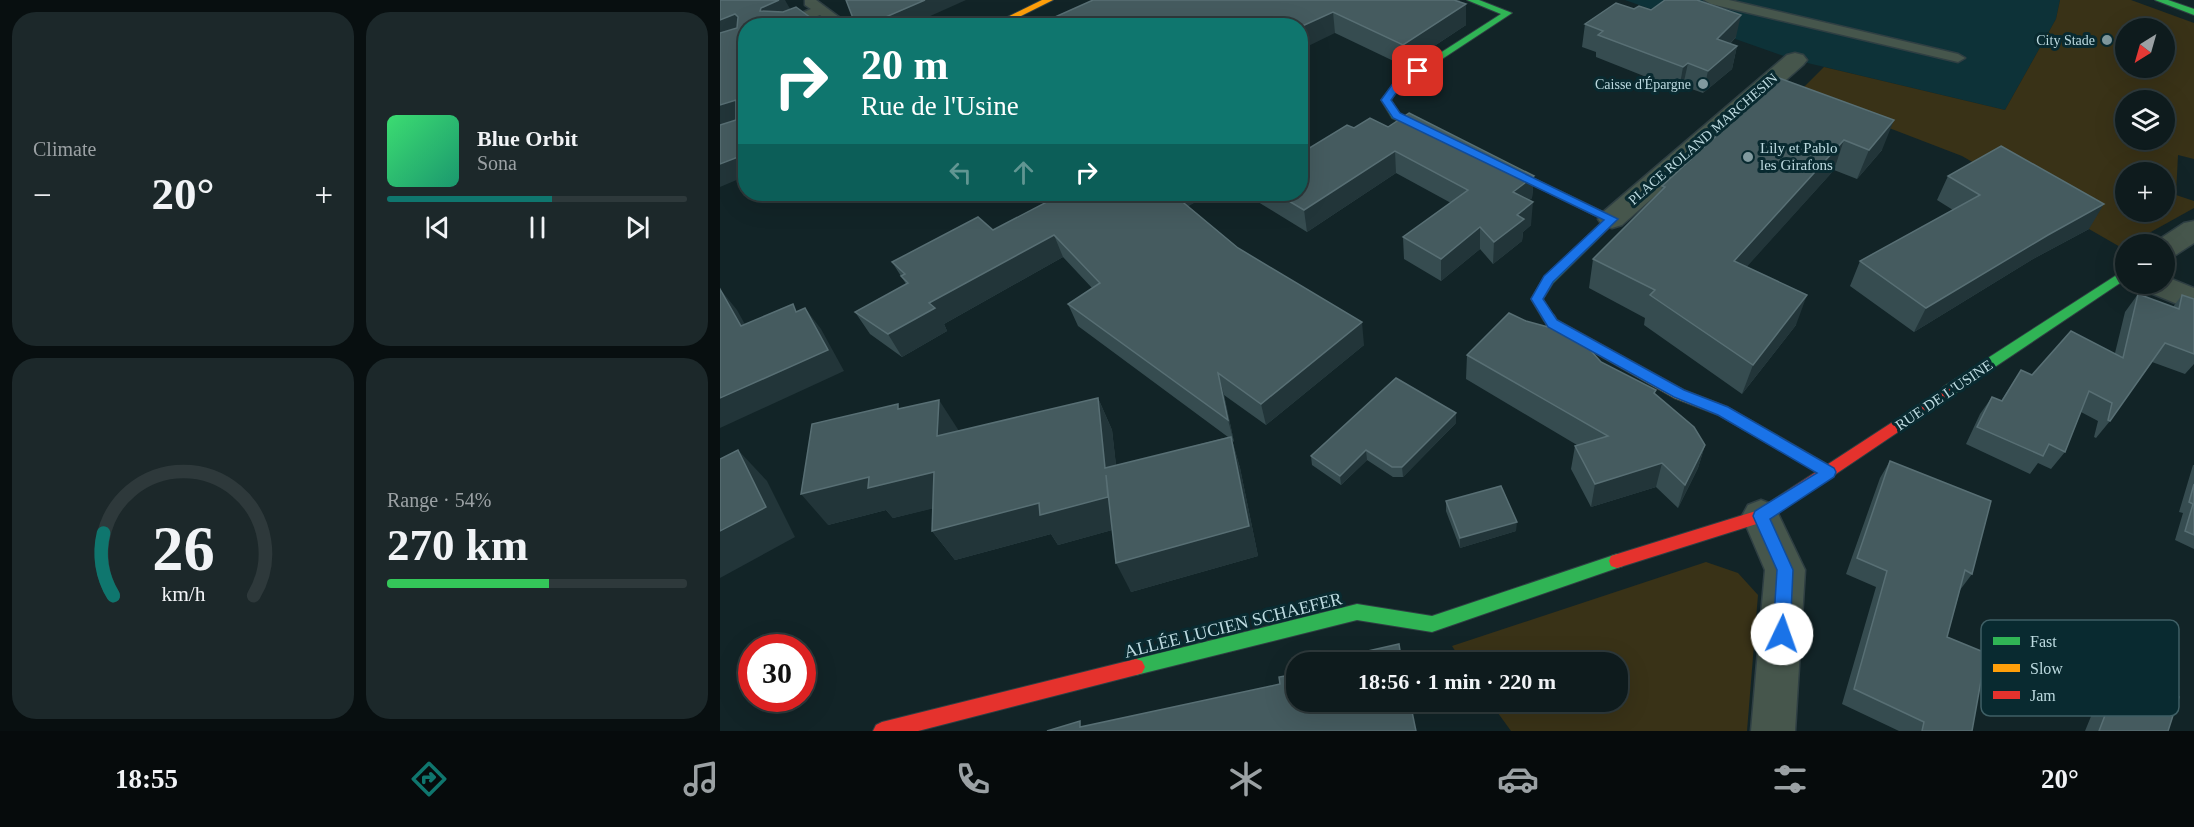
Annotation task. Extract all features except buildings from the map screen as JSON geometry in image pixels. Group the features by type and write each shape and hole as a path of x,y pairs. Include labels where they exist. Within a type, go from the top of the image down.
{"street":[{"path":"1010,18 1049,0"},
{"path":"1450,141 1396,116 1386,100 1398,84 1508,13 1471,0"},
{"path":"2159,0 2194,12"},
{"name":"PLACE ROLAND MARCHESIN","path":"1612,219 1795,60"},
{"path":"1483,157 1612,219 1548,279 1537,299 1552,323 1679,394 1723,411 1829,472"},
{"path":"2175,242 2194,230"},
{"name":"RUE DE L'USINE","path":"1761,516 2115,280"},
{"path":"2175,292 2194,300"},
{"path":"1761,516 1785,570 1773,731"},
{"name":"ALLÉE LUCIEN SCHAEFER","path":"882,731 1357,612 1432,624 1676,542 1761,516"}],"lane":[{"path":"807,0 832,18"},
{"path":"1711,0 1958,58"},
{"path":"800,18 821,10"}],"shaded area":[{"path":"1625,0 2060,0 2056,19 2005,110 1795,60"},
{"path":"2060,0 2131,0 2194,23 2194,159 2178,155 2176,195 2194,201 2194,208 2175,219 2175,162 2115,162 2115,222 2169,222 2147,234 2115,234 2115,244 1962,156 1798,93 1824,67 2005,110 2056,19"},
{"path":"1706,562 1738,573 1758,595 1747,731 1511,731 1497,712 1628,712 1628,652 1456,652 1452,646"}],"traffic: fast":[{"path":"1442,137 1396,116 1386,100 1398,84 1508,13 1471,0"},
{"path":"2159,0 2194,12"},
{"path":"1494,162 1612,219 1548,280 1537,299 1549,318"},
{"path":"1948,391 2115,280"},
{"path":"1136,667 1357,612 1432,624 1617,561"}],"traffic: slow":[{"path":"1010,18 1049,0"},
{"path":"1549,318 1552,323 1679,394 1723,411 1829,472"}],"traffic: jam":[{"path":"1617,561 1761,516 1948,391"},
{"path":"882,731 1136,667"}],"place":[{"name":"City Stade","path":"2107,40"},
{"name":"Caisse d'Épargne","path":"1703,84"},
{"name":"Lily et Pablo les Girafons","path":"1748,157"}],"route":[{"path":"1418,71 1398,84 1386,100 1396,116 1612,219 1548,279 1537,299 1552,323 1679,394 1723,411 1829,472 1761,516 1785,570 1782,634"}]}
